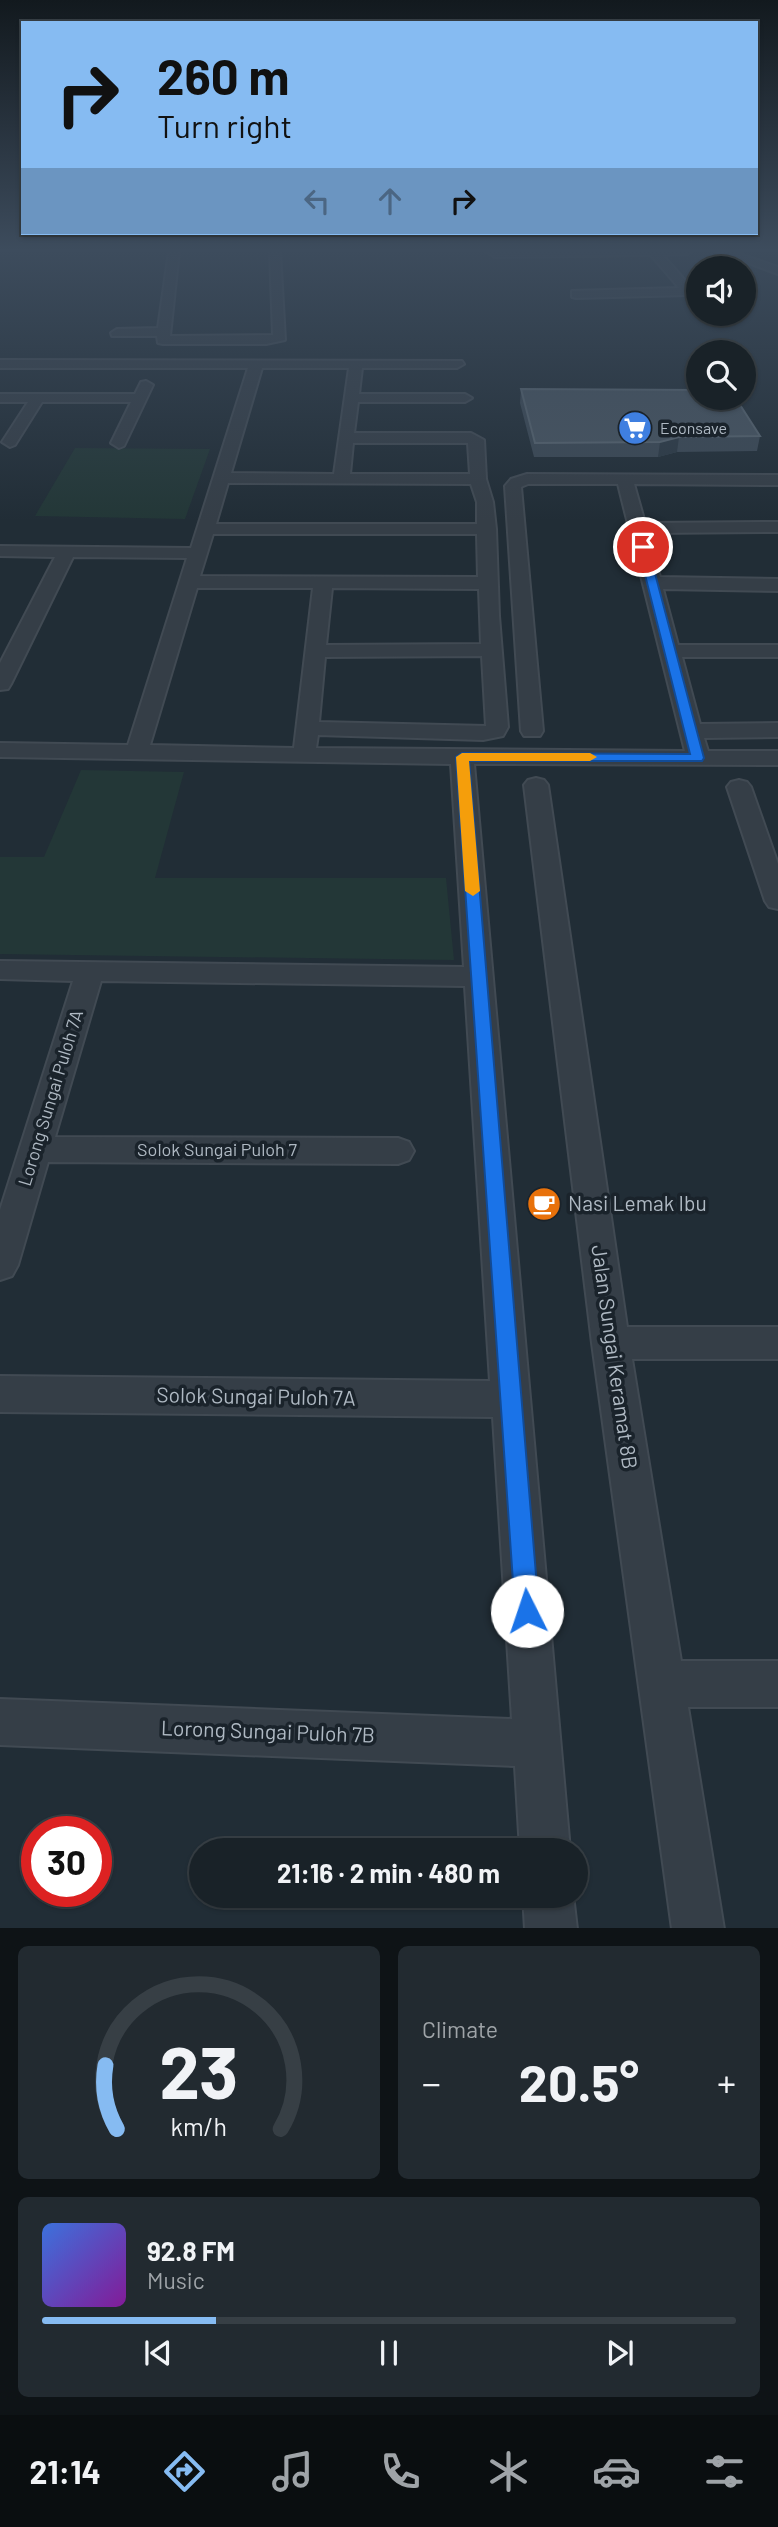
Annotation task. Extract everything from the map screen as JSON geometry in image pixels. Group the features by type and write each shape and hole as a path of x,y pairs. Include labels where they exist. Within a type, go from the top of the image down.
{"street":[{"path":"0,364 457,364"},
{"path":"118,443 157,364"},
{"path":"136,752 256,364"},
{"path":"341,478 356,364"},
{"path":"0,398 139,398"},
{"path":"10,442 38,398"},
{"path":"351,398 465,398"},
{"path":"307,728 483,733 495,731 497,727 487,529 485,502 478,479 477,443 473,439 346,438"},
{"path":"221,478 478,479"},
{"path":"532,731 513,486 527,479 778,480"},
{"path":"625,480 698,758"},
{"path":"638,528 778,527"},
{"path":"205,529 487,529"},
{"path":"0,551 198,553"},
{"path":"0,684 67,551"},
{"path":"189,582 488,583"},
{"path":"304,755 323,583"},
{"path":"653,583 778,585"},
{"path":"316,651 492,650"},
{"path":"670,651 778,651"},
{"path":"691,731 778,730"},
{"path":"0,750 462,757 778,758"},
{"path":"462,757 544,1838"},
{"name":"Jalan Sungai Keramat 8B","path":"536,785 611,1343 698,1928"},
{"path":"739,787 778,901"},
{"path":"0,970 479,977"},
{"name":"Lorong Sungai Puloh 7A","path":"2,1254 90,971"},
{"name":"Solok Sungai Puloh 7","path":"35,1149 398,1151"},
{"path":"611,1343 778,1343"},
{"name":"Solok Sungai Puloh 7A","path":"0,1394 511,1399"},
{"path":"662,1684 778,1684"},
{"name":"Lorong Sungai Puloh 7B","path":"0,1722 537,1743"},
{"path":"549,1908 551,1928"}],"green space":[{"path":"75,448 210,449 185,519 35,516"},
{"path":"81,770 184,772 155,878 446,878 454,960 0,954 0,857 44,857"}],"building":[{"name":"Econsave","path":"521,389 686,390 686,410 743,410 760,436 679,437 660,442 535,443"}],"slow traffic":[{"path":"473,891 462,757 590,757"}],"place":[{"name":"Econsave","path":"635,428"},
{"name":"Nasi Lemak Ibu","path":"544,1204"}],"route":[{"path":"527,1611 462,757 698,758 643,547"}]}
